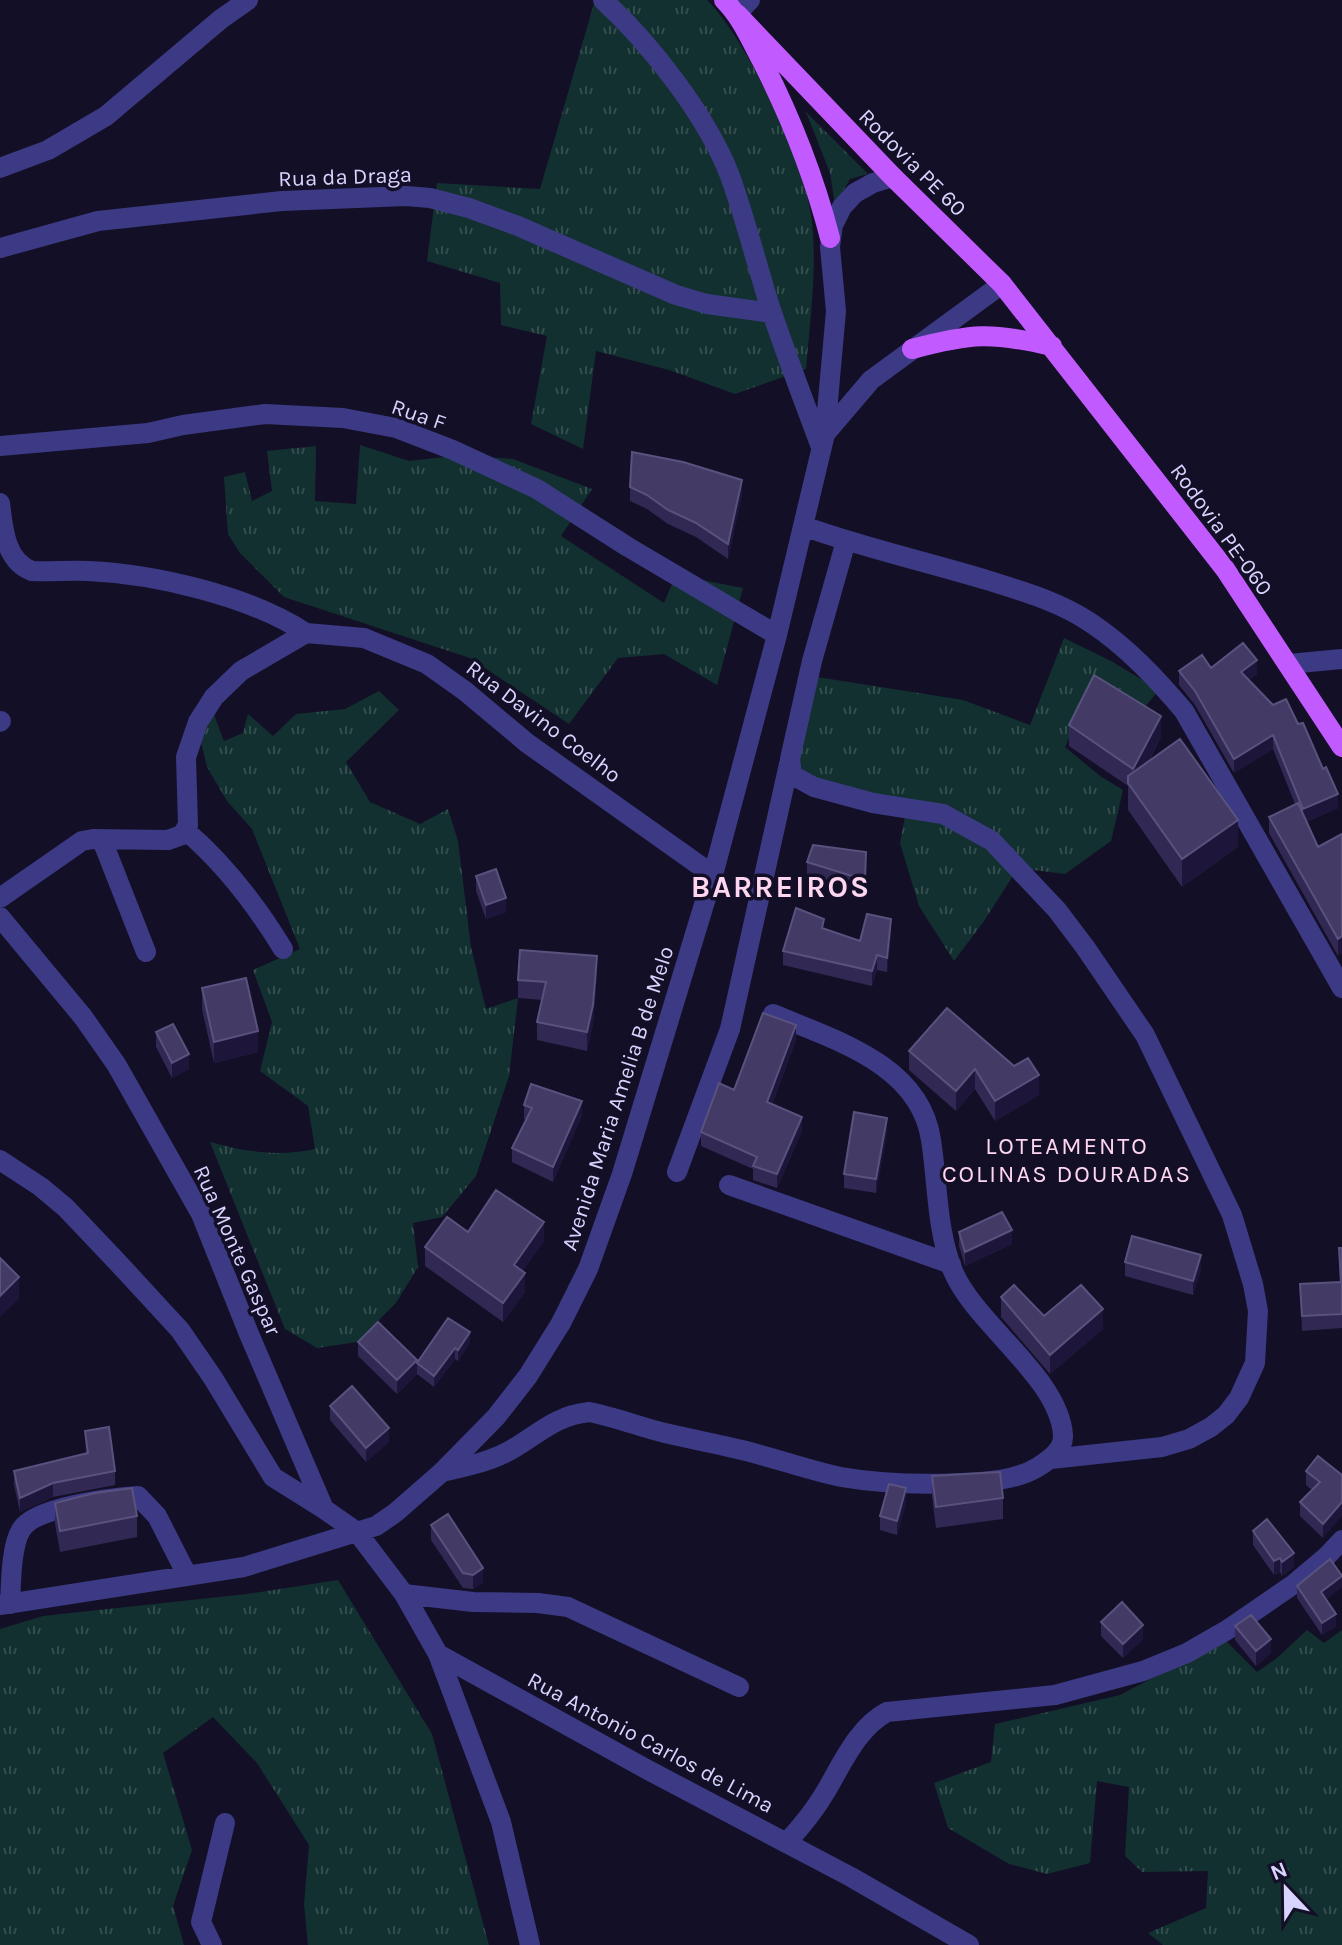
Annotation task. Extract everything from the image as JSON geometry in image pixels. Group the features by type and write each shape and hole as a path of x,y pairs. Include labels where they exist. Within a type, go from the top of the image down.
{"main road":[{"name":"Rodovia PE 60","path":"737,5 893,177 1002,284 1052,346"},
{"path":"737,5 803,149 830,238"},
{"path":"912,349 967,335 1017,338 1052,346"},
{"name":"Rodovia PE-060","path":"1052,346 1225,569 1342,747"}],"street":[{"path":"0,168 48,150 106,116 248,0"},
{"path":"603,0 653,54 708,131 729,173 772,313 823,441"},
{"path":"830,238 837,216 849,199 873,183 893,177"},
{"name":"Rua da Draga","path":"0,248 98,221 282,201 366,196 418,197 469,208 506,221 676,295 707,304 772,313"},
{"name":"Avenida Maria Amelia B de Melo","path":"5,1604 244,1567 376,1526 442,1472 496,1417 528,1376 561,1323 588,1269 622,1174 713,875 777,635 823,441 836,311 830,238"},
{"path":"823,441 861,389 1002,284"},
{"name":"Rua F","path":"0,446 148,433 265,414 343,418 396,428 453,450 537,489 777,635"},
{"path":"0,503 11,554 23,568 32,571 117,573 200,590 236,599 282,617 306,633 241,671 214,697 198,722 186,757 185,789 189,813 185,830 176,838 82,841 0,898"},
{"path":"803,526 1043,597 1090,622 1121,645 1184,711 1342,988"},
{"path":"677,1172 730,1029 812,661 846,541"},
{"name":"Rua Davino Coelho","path":"306,633 364,638 427,664 527,743 713,875"},
{"path":"1289,664 1342,659"},
{"path":"789,764 794,777 814,787 873,803 943,814 992,841 1037,887 1085,947 1145,1035 1232,1215 1258,1311 1255,1363 1239,1398 1226,1415 1189,1439 1162,1447 1051,1459"},
{"path":"185,830 233,878 283,949"},
{"path":"102,840 146,952"},
{"name":"Rua Monte Gaspar","path":"0,917 83,1017 116,1064 175,1166 201,1214 324,1509"},
{"path":"442,1472 506,1453 553,1421 589,1412 826,1473 895,1484 929,1485 1004,1479 1032,1471 1060,1449 1063,1436 1048,1396 1034,1374 975,1306 951,1264 938,1215 931,1138 921,1108 909,1089 869,1057 773,1014"},
{"path":"0,1160 66,1208 121,1266 180,1330 273,1477 357,1532 404,1594 438,1654 501,1822 530,1945"},
{"path":"729,1185 951,1264"},
{"path":"5,1604 20,1531 32,1517 109,1498 138,1496 157,1516 187,1575"},
{"path":"787,1842 814,1809 844,1759 875,1719 887,1712 1055,1695 1143,1671 1187,1653 1227,1630 1294,1584 1342,1540"},
{"path":"404,1594 473,1602 538,1603 568,1607 739,1687"},
{"name":"Rua Antonio Carlos de Lima","path":"438,1654 787,1842 969,1945"},
{"path":"212,1945 201,1922 225,1823"}],"green space":[{"path":"595,0 707,0 722,18 739,42 771,101 797,164 811,215 814,272 806,369 735,394 669,370 596,351 583,449 531,424 547,336 501,325 500,283 427,261 437,183 540,189"},
{"path":"806,112 868,174 850,179 835,205 830,173"},
{"path":"360,445 409,461 462,455 513,459 592,489 561,536 664,603 676,575 743,588 717,685 664,654 618,658 569,724 470,658 284,597 240,553 228,534 224,477 245,472 252,501 272,491 267,451 316,446 315,501 356,504"},
{"path":"1064,638 1159,690 1135,719 1092,689 1065,747 1100,776 1123,790 1111,841 1065,874 1018,868 954,961 919,906 900,843 908,801 851,792 795,770 817,677 963,700 1030,725"},
{"path":"379,691 399,710 346,762 370,802 420,824 448,809 458,841 471,947 486,1009 518,998 509,1076 476,1176 442,1217 413,1223 418,1267 396,1303 357,1342 317,1348 285,1329 210,1142 262,1152 288,1153 315,1149 308,1106 260,1071 272,1022 253,970 300,949 252,829 227,801 207,767 201,742 213,712 224,741 243,733 248,714 273,736 296,714 345,709"},
{"path":"338,1580 432,1734 489,1945 308,1945 304,1904 309,1845 257,1763 213,1717 163,1753 192,1850 173,1906 184,1945 0,1945 0,1629 43,1616 247,1594"},
{"path":"1307,1630 1324,1643 1342,1630 1342,1945 1163,1945 1148,1933 1206,1908 1208,1871 1142,1872 1125,1856 1129,1787 1097,1781 1090,1863 1047,1874 1009,1864 948,1828 934,1783 991,1762 995,1724 1120,1695 1225,1640 1257,1672"}],"building":[{"path":"632,452 683,462 742,480 728,544 630,487"},
{"path":"1243,643 1257,660 1241,672 1273,705 1286,699 1298,724 1303,723 1323,769 1326,767 1338,794 1303,809 1273,735 1234,759 1195,691 1179,671 1202,655 1211,668"},
{"path":"1094,675 1161,716 1133,769 1069,725"},
{"path":"1180,739 1238,820 1182,859 1128,783 1128,776"},
{"path":"1298,803 1318,847 1342,834 1342,936 1338,939 1269,817"},
{"path":"813,845 866,852 865,880 807,862"},
{"path":"496,869 506,898 486,905 476,876"},
{"path":"796,908 824,919 822,928 860,941 867,914 891,919 887,958 877,955 872,971 783,951"},
{"path":"520,950 597,956 593,1005 587,1032 537,1022 546,982 518,980"},
{"path":"246,978 258,1031 214,1042 202,988"},
{"path":"947,1008 1014,1066 1028,1058 1039,1075 995,1101 975,1069 956,1091 909,1051"},
{"path":"763,1013 796,1025 767,1102 802,1117 777,1174 753,1166 757,1157 701,1132 719,1083 734,1090"},
{"path":"173,1024 189,1054 172,1063 156,1032"},
{"path":"531,1084 582,1101 553,1167 512,1148 532,1108 524,1105"},
{"path":"854,1112 887,1118 876,1179 844,1174"},
{"path":"496,1190 544,1222 514,1265 525,1273 503,1303 425,1247 447,1217 468,1232"},
{"path":"1002,1212 1012,1230 965,1252 959,1232"},
{"path":"1132,1236 1201,1255 1193,1281 1125,1262"},
{"path":"1339,1248 1342,1248 1342,1314 1302,1316 1300,1284 1341,1282"},
{"path":"0,1258 19,1277 0,1296"},
{"path":"1014,1285 1044,1316 1081,1285 1103,1309 1050,1355 1001,1297"},
{"path":"448,1318 470,1332 434,1376 417,1363"},
{"path":"378,1322 417,1360 397,1380 358,1342"},
{"path":"352,1386 389,1428 366,1448 330,1406"},
{"path":"109,1427 115,1471 53,1483 20,1498 14,1471 88,1453 85,1431"},
{"path":"1318,1456 1342,1475 1342,1502 1323,1524 1300,1502 1320,1482 1306,1471"},
{"path":"1000,1472 1003,1498 936,1507 932,1476"},
{"path":"889,1484 906,1488 897,1521 880,1516"},
{"path":"132,1488 137,1516 60,1531 55,1503"},
{"path":"448,1514 483,1568 473,1575 463,1573 431,1525"},
{"path":"1267,1519 1294,1553 1282,1562 1280,1558 1274,1561 1253,1531"},
{"path":"1330,1559 1342,1576 1321,1592 1336,1614 1322,1623 1297,1586"},
{"path":"1122,1602 1143,1625 1123,1644 1101,1622"},
{"path":"1251,1615 1271,1639 1256,1651 1235,1626"}],"district":[{"name":"BARREIROS","path":"781,887"},
{"name":"LOTEAMENTO COLINAS DOURADAS","path":"1067,1160"}]}
